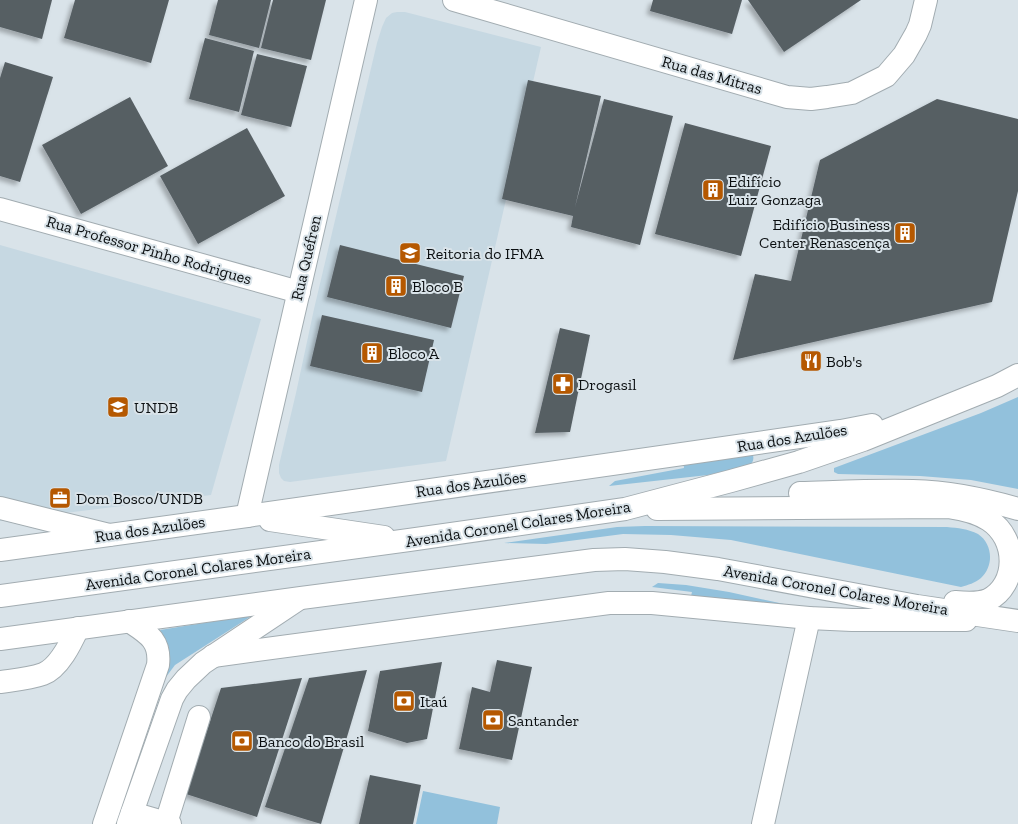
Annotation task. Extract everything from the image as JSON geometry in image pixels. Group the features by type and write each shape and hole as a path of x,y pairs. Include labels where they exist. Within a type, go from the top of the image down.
{"main road":[{"name":"Rua Quéfren","path":"247,516 366,0"},
{"name":"Rua das Mitras","path":"454,0 787,97 811,99 852,93 886,76 904,55 916,34 920,25 926,0"},
{"name":"Rua Professor Pinho Rodrigues","path":"0,209 299,292"},
{"name":"Avenida Coronel Colares Moreira","path":"0,596 625,509 799,462 863,440 997,386 1018,375"},
{"name":"Rua dos Azulões","path":"0,550 834,432 891,421 941,409"},
{"path":"625,509 744,496 883,490 939,493 990,502 1018,509"},
{"path":"625,509 949,507 961,509 982,516 991,521 1000,529 1008,541 1013,554 1014,566 1011,577 1006,586 997,595 988,600 962,603 718,569"},
{"path":"0,508 109,535"},
{"path":"247,516 409,540"},
{"name":"Avenida Coronel Colares Moreira","path":"0,639 594,560 625,559 665,562 718,569 917,606 1012,620"},
{"path":"199,717 168,823 130,818 168,709 174,694 181,684 194,670 213,656 301,598"},
{"name":"Avenida Coronel Colares Moreira","path":"213,656 609,603 652,603 810,618 852,620 1012,620"},
{"path":"763,824 810,618"},
{"path":"104,824 158,665 158,650 154,641 148,634 129,621"},
{"path":"0,682 45,673 57,663 70,645 78,628"}],"shaded area":[{"name":"Reitoria do IFMA","path":"405,12 541,47 446,461 290,482 284,481 279,473 279,465 377,43 386,18 392,13"},
{"name":"UNDB","path":"0,245 261,319 211,495 0,521"},
{"path":"1018,397 1018,489 971,480 920,476 838,474 834,472 834,468 981,413"},
{"path":"753,455 751,465 708,475 609,486 615,481 684,468 683,460"},
{"path":"617,527 951,527 970,531 983,538 989,549 990,561 981,578 974,583 961,587 731,540 671,535 623,534 546,544 504,543"},
{"path":"658,583 686,585 729,592 784,604 783,609 690,600 692,592 652,587"},
{"path":"253,615 175,665 163,681 152,702 169,648 160,630"},
{"path":"423,791 500,807 497,824 416,824"}],"building":[{"path":"0,0 52,0 42,39 0,27"},
{"path":"75,0 169,0 151,63 64,38"},
{"path":"218,0 271,0 259,48 209,35"},
{"path":"273,0 326,0 311,60 261,48"},
{"path":"653,0 742,0 732,34 650,11"},
{"path":"748,0 861,0 784,52"},
{"path":"205,38 254,51 239,112 189,99"},
{"path":"257,54 307,66 291,127 241,115"},
{"path":"5,62 53,77 20,182 0,176 0,78"},
{"path":"528,80 601,96 575,207 604,99 673,116 640,245 571,227 573,216 502,199"},
{"path":"130,97 168,166 81,214 42,145"},
{"name":"Edifício Business Center Renascença","path":"937,99 1018,119 1018,191 992,302 733,360 755,274 791,281 820,160"},
{"name":"Edifício Luiz Gonzaga","path":"685,123 771,146 741,256 655,234"},
{"path":"247,128 285,196 198,244 160,176"},
{"name":"Bloco B","path":"340,245 464,276 451,328 327,297"},
{"name":"Bloco A","path":"322,315 434,340 422,392 310,366"},
{"name":"Drogasil","path":"560,328 590,335 570,432 535,433"},
{"name":"Santander","path":"497,660 532,667 512,760 459,749 472,687 490,692"},
{"name":"Itaú","path":"442,662 427,739 407,743 368,731 380,671"},
{"path":"367,670 321,824 265,807 309,678"},
{"name":"Banco do Brasil","path":"302,678 257,817 186,794 221,688"},
{"path":"370,775 421,785 413,824 359,824"}],"place":[{"name":"Edifício Luiz Gonzaga","path":"713,190"},
{"name":"Edifício Business Center Renascença","path":"905,233"},
{"name":"Reitoria do IFMA","path":"410,253"},
{"name":"Bloco B","path":"396,286"},
{"name":"Bloco A","path":"372,353"},
{"name":"Bob's","path":"811,361"},
{"name":"Drogasil","path":"563,384"},
{"name":"UNDB","path":"118,407"},
{"name":"Dom Bosco/UNDB","path":"60,498"},
{"name":"Itaú","path":"404,701"},
{"name":"Santander","path":"493,720"},
{"name":"Banco do Brasil","path":"242,741"}]}
